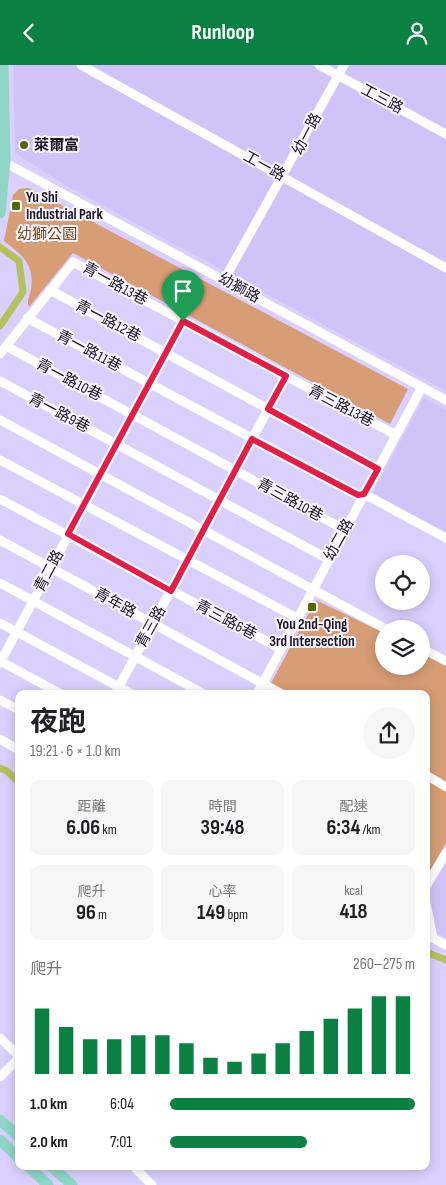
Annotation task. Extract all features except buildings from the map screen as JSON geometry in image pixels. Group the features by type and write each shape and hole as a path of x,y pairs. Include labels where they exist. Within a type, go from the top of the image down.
{"main road":[{"path":"0,213 3,161 3,65"},
{"path":"0,1120 15,1133"},
{"path":"0,1140 15,1153"},
{"path":"32,1170 48,1185"},
{"path":"55,1170 72,1185"}],"street":[{"name":"工一路","path":"81,65 446,268"},
{"name":"工三路","path":"319,65 446,134"},
{"name":"幼一路","path":"224,280 344,65"},
{"name":"幼獅路","path":"3,161 446,400"},
{"name":"青一路13巷","path":"50,290 73,262 286,376"},
{"path":"3,350 50,290"},
{"name":"青一路12巷","path":"50,290 378,469"},
{"name":"青一路11巷","path":"28,318 358,495 364,494 446,538"},
{"name":"青二路","path":"0,662 183,321"},
{"name":"青一路10巷","path":"3,350 236,469"},
{"name":"青三路","path":"117,690 286,376"},
{"name":"青三路13巷","path":"286,376 396,435"},
{"name":"青一路9巷","path":"0,381 328,559"},
{"name":"幼二路","path":"259,690 422,387"},
{"path":"0,420 375,623"},
{"path":"0,460 297,618"},
{"name":"青三路10巷","path":"236,469 345,530"},
{"name":"青三路6巷","path":"0,499 281,649"},
{"name":"青年路","path":"0,541 275,690"},
{"path":"0,583 197,690"},
{"path":"0,623 117,690"},
{"path":"430,653 446,661"},
{"path":"0,662 53,690"},
{"path":"0,700 15,708"},
{"path":"0,739 15,748"},
{"path":"430,777 446,787"},
{"path":"430,880 446,853"},
{"path":"430,937 446,945"},
{"path":"0,1038 15,1053"},
{"path":"0,1077 15,1061"},
{"path":"137,1170 152,1185"}],"shaded area":[{"path":"13,65 446,65 446,391 65,185 15,153"},
{"path":"424,397 446,409 446,532 373,493"},
{"path":"446,860 446,938 430,929 431,888"}],"green space":[{"name":"幼獅公園","path":"29,188 408,389 390,424 73,253 29,307 28,300 32,280 29,266 16,250 4,241 13,195 19,189"},
{"path":"316,600 375,629 375,675 430,675 430,657 446,666 446,843 430,871 430,690 267,690"}],"waterway":[{"path":"0,247 19,261 23,292 0,326"},
{"path":"0,768 7,771 15,779"},
{"path":"430,954 446,960"}],"place":[{"name":"萊爾富","path":"24,145"},
{"name":"Yu Shi Industrial Park","path":"16,206"},
{"name":"You 2nd-Qing 3rd Intersection","path":"312,607"}],"route":[{"path":"183,321 286,376 268,409 378,469 364,494 358,495 252,439 171,591 68,534 183,321"}]}
